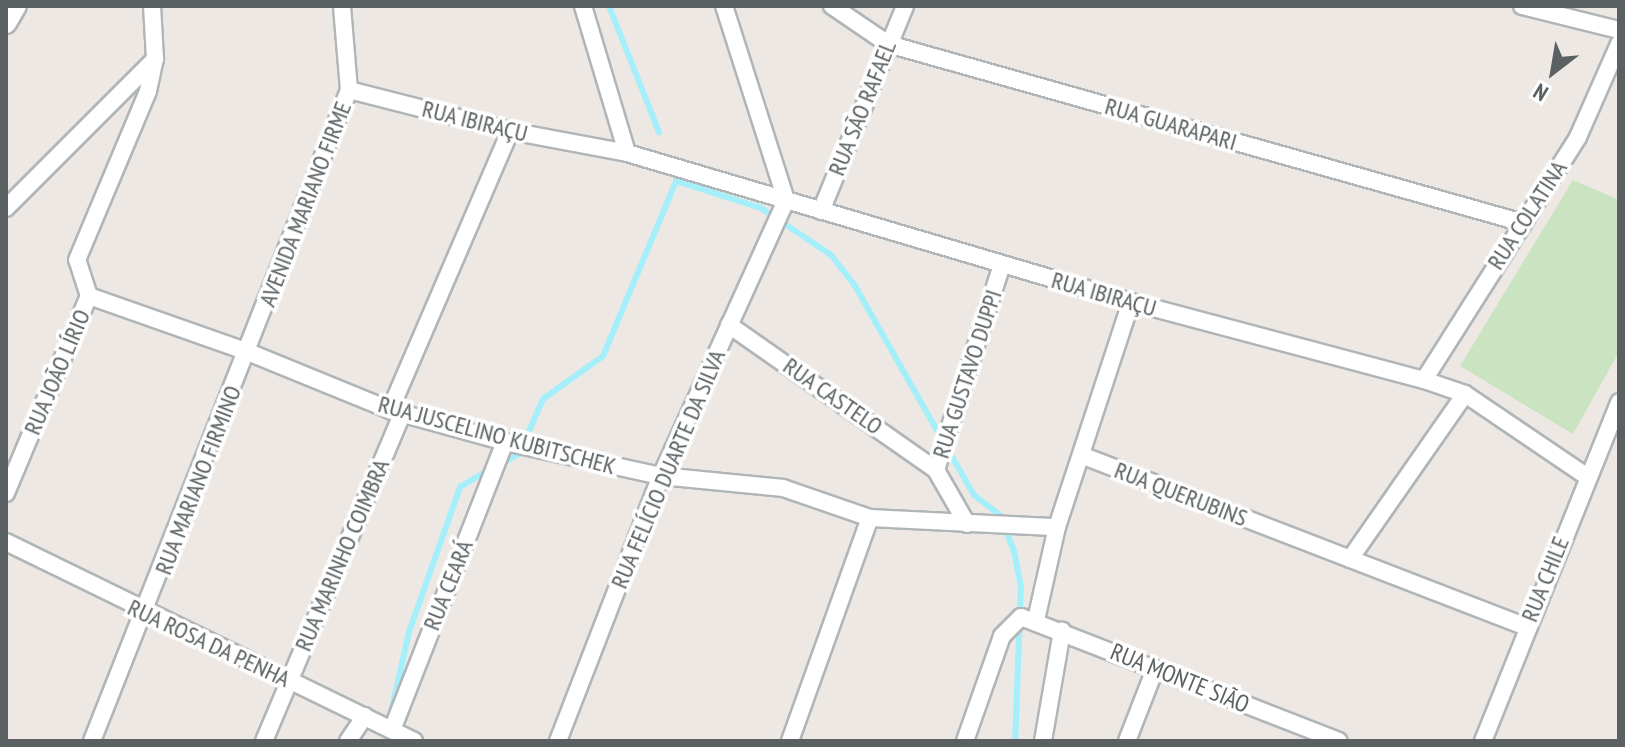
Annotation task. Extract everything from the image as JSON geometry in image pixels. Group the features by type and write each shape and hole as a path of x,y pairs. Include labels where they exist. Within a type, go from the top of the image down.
{"street":[{"path":"6,23 16,6"},
{"path":"89,296 77,260 136,122 155,59 152,6"},
{"name":"AVENIDA MARIANO FIRME","path":"248,352 349,90 342,6"},
{"path":"583,6 627,153"},
{"path":"724,6 786,200"},
{"name":"RUA GUARAPARI","path":"832,6 888,44 1520,222"},
{"name":"RUA SÃO RAFAEL","path":"821,211 905,6"},
{"path":"1522,6 1619,30"},
{"name":"RUA COLATINA","path":"1424,380 1520,222 1578,137 1619,44"},
{"path":"6,208 155,59"},
{"name":"RUA IBIRAÇU","path":"349,90 510,131 627,153 1131,302 1424,380 1465,394 1586,476"},
{"name":"RUA MARINHO COIMBRA","path":"264,741 510,131"},
{"name":"RUA FELÍCIO DUARTE DA SILVA","path":"558,741 661,476 786,200"},
{"name":"RUA GUSTAVO DUPPI","path":"967,524 936,470 1002,264"},
{"name":"RUA JUSCELINO KUBITSCHEK","path":"89,296 248,352 396,412 505,442 661,476 783,488 870,518"},
{"name":"RUA JOÃO LÍRIO","path":"6,493 89,296"},
{"path":"965,741 1002,636 1028,619 1131,302"},
{"name":"RUA CASTELO","path":"729,325 936,470"},
{"name":"RUA MARIANO FIRMINO","path":"92,741 248,352"},
{"path":"1350,559 1465,394"},
{"name":"RUA CHILE","path":"1483,741 1586,476 1616,413"},
{"name":"RUA CEARÁ","path":"392,730 505,442"},
{"name":"RUA QUERUBINS","path":"1081,455 1526,627"},
{"path":"790,741 870,518 1057,527"},
{"name":"RUA ROSA DA PENHA","path":"6,542 145,614 414,741"},
{"name":"RUA MONTE SIÃO","path":"1028,619 1155,669 1306,735 1339,741"},
{"path":"1043,741 1062,631"},
{"path":"1127,741 1155,669"},
{"path":"348,741 365,716"}],"green space":[{"path":"1573,180 1619,200 1619,352 1573,434 1460,366"}],"waterway":[{"path":"609,6 659,132"},
{"path":"500,464 519,454 543,399 603,356 677,179"},
{"path":"676,181 761,208 831,255 855,286 942,439"},
{"path":"947,448 974,495 1000,515 1014,551 1021,587 1015,741"},
{"path":"391,713 409,632 460,487 490,469"}]}
